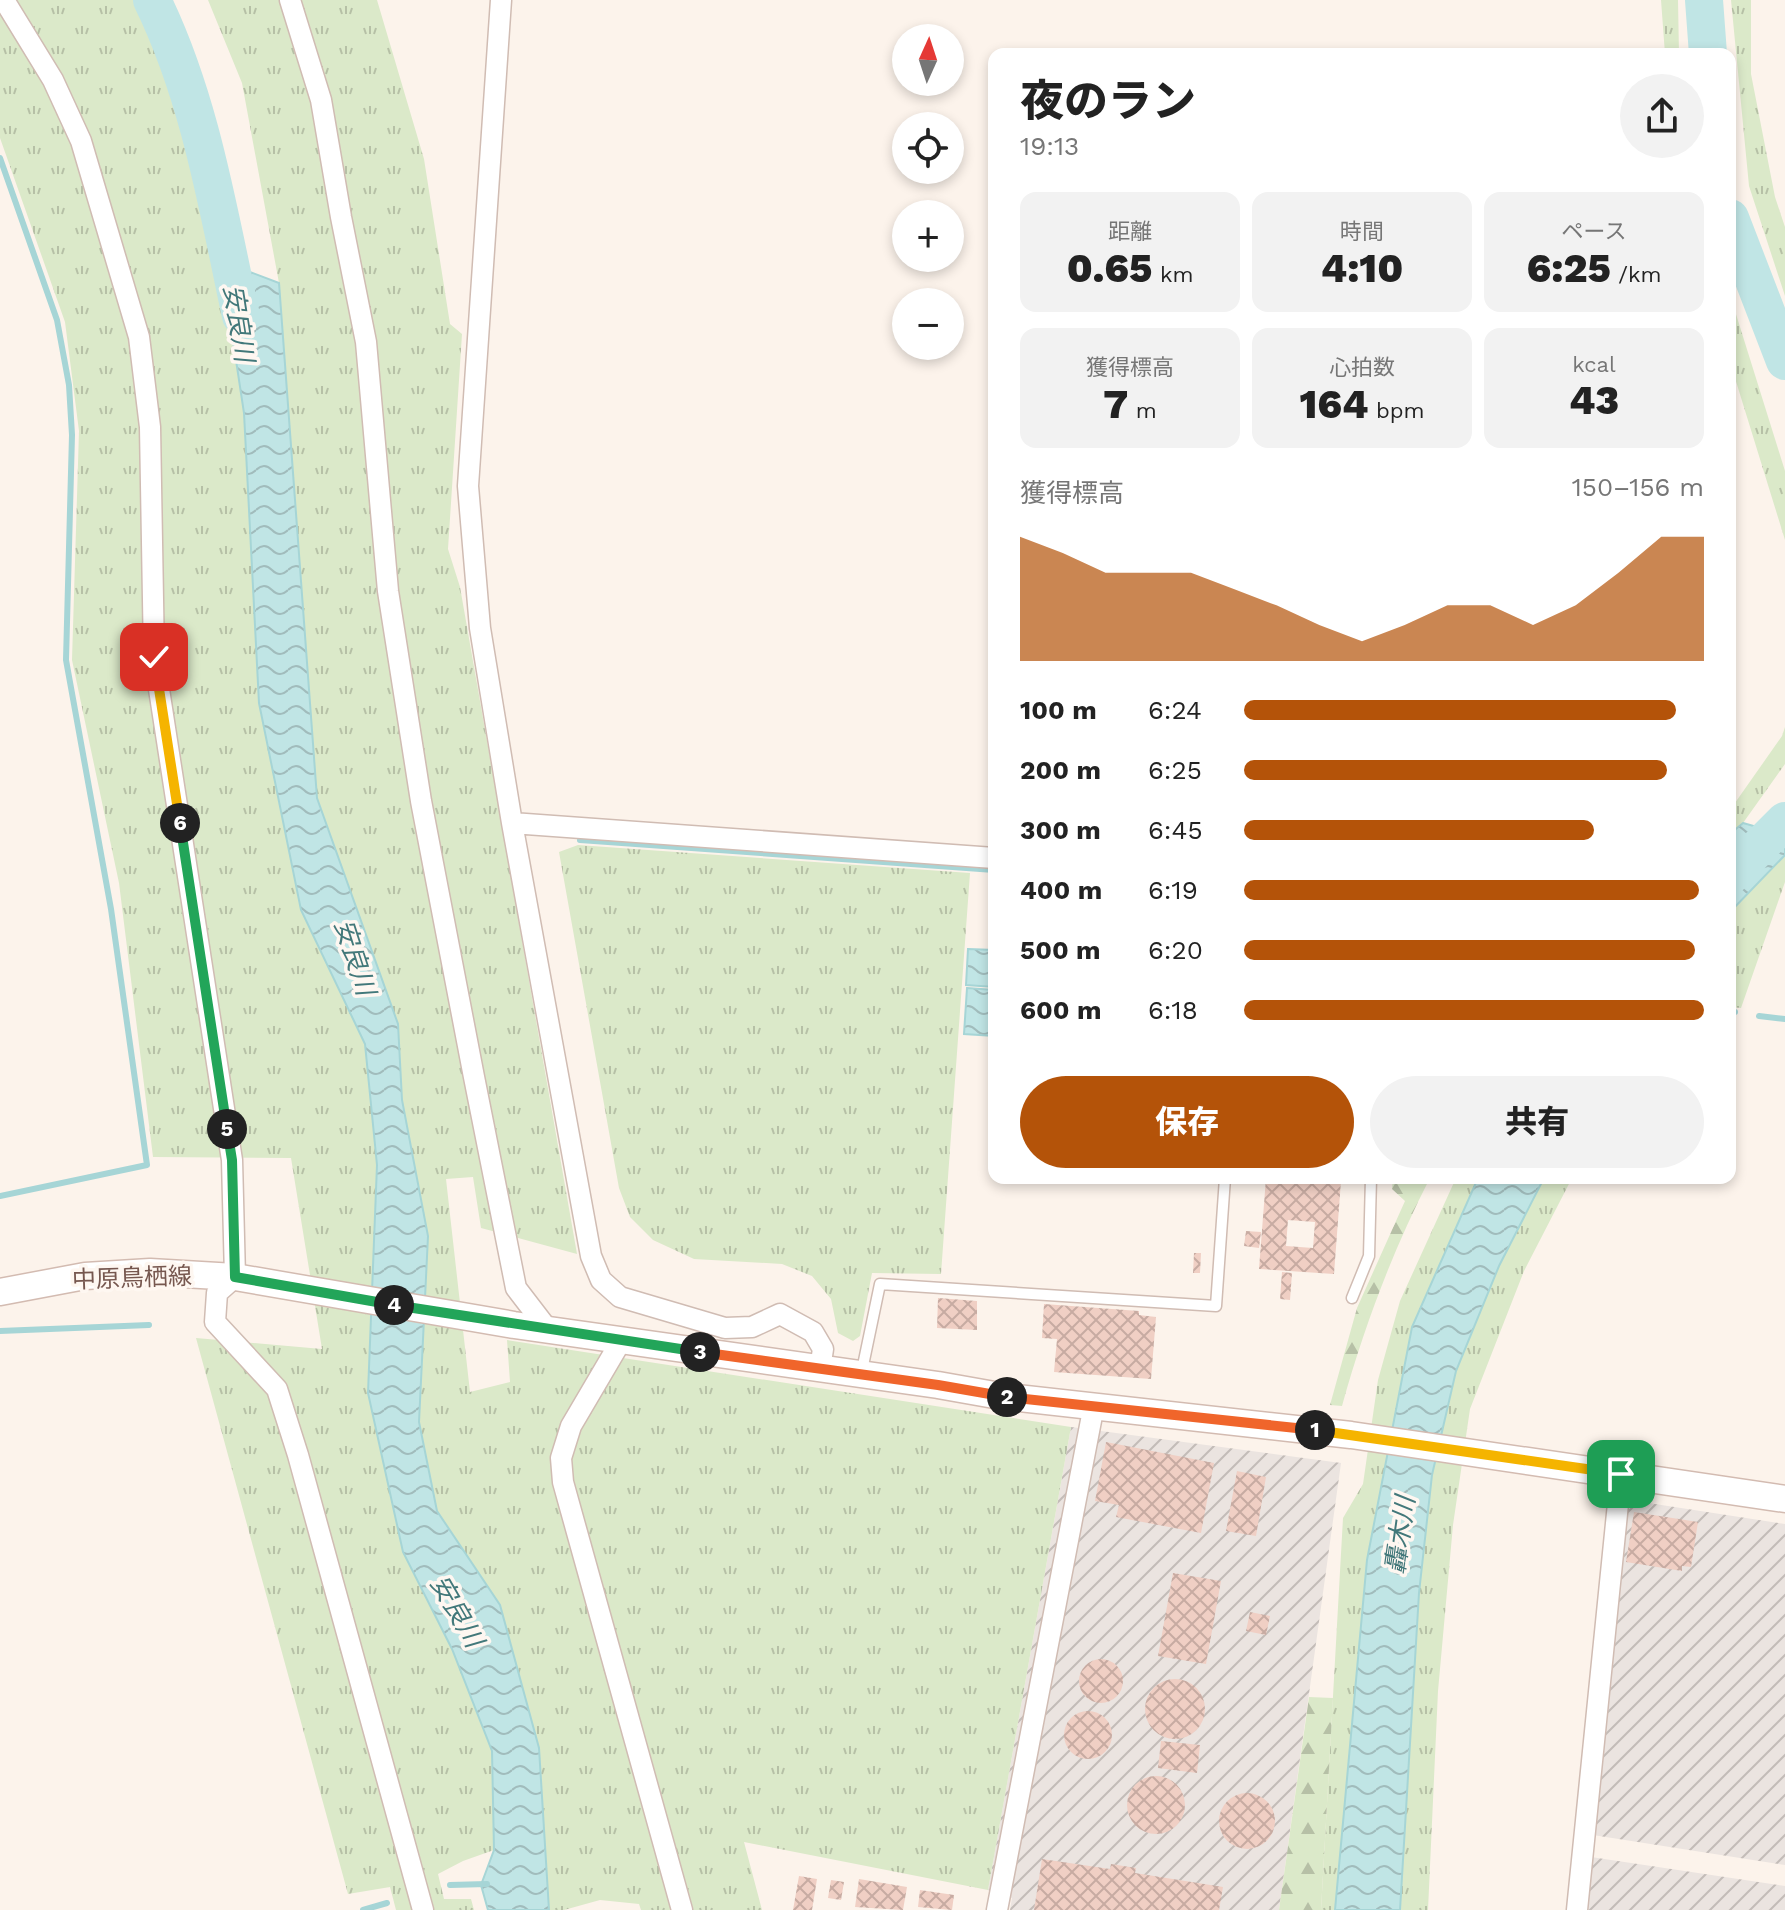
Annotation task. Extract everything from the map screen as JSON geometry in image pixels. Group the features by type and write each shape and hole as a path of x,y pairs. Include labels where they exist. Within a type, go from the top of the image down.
{"main road":[{"name":"中原鳥栖線","path":"0,1292 85,1276 150,1272 246,1280 549,1331 1000,1396 1363,1436 1785,1499"}],"street":[{"path":"4,0 53,80 81,141 139,337 150,427 154,657 232,1160 246,1280 217,1293 215,1322 277,1389 423,1910"},
{"path":"290,0 321,100 366,342 388,591 421,801 468,1046 516,1288 549,1331"},
{"path":"501,0 468,486 480,628 512,823 591,1256 601,1280 620,1297 725,1328 752,1327 780,1314 813,1332 823,1349 820,1369"},
{"path":"512,823 988,858"},
{"path":"621,1341 571,1426 561,1458 563,1482 682,1910"},
{"path":"997,1910 1094,1405"},
{"path":"1577,1910 1621,1474"}],"lane":[{"path":"861,1375 880,1284 1216,1306 1225,1184"},
{"path":"1352,1298 1369,1256 1371,1184"}],"shaded area":[{"path":"1071,1427 1341,1463 1279,1910 1010,1910 1012,1898 988,1890"},
{"path":"1629,1500 1785,1524 1785,1865 1593,1835"},
{"path":"1591,1857 1785,1886 1785,1910 1583,1910"}],"green space":[{"path":"0,0 135,0 170,62 221,261 244,413 301,910 365,1044 377,1165 368,1393 403,1552 452,1649 492,1751 494,1850 438,1874 444,1899 471,1899 474,1910 396,1910 390,1887 348,1894 196,1338 322,1349 291,1158 153,1157 119,883 72,660 79,431 65,322 0,138"},
{"path":"208,0 377,0 424,159 450,324 462,334 448,549 460,587 577,1254 481,1228 473,1177 446,1179 470,1392 510,1382 507,1340 1071,1427 988,1890 744,1842 762,1910 641,1910 639,1904 600,1900 564,1910 549,1910 539,1748 500,1605 437,1511 419,1422 428,1236 402,1100 398,1024 317,798 279,283 242,83"},
{"path":"1661,0 1678,0 1679,48 1665,48"},
{"path":"1731,0 1751,0 1751,74 1775,197 1785,227 1785,296 1749,186"},
{"path":"1736,314 1785,471 1785,540 1736,381"},
{"path":"1785,727 1785,764 1736,829 1736,801 1782,736"},
{"path":"578,845 970,873 941,1274 872,1273 860,1336 853,1341 838,1333 831,1299 812,1276 782,1264 694,1259 653,1240 630,1217 619,1188 559,852"},
{"path":"1785,855 1785,882 1741,1008 1736,1008 1736,906"},
{"path":"1392,1184 1427,1184 1380,1290 1342,1406 1330,1405 1357,1308 1405,1201 1392,1189"},
{"path":"1453,1184 1475,1184 1412,1327 1367,1560 1335,1910 1321,1910 1343,1518 1363,1484 1378,1380 1400,1301"},
{"path":"1541,1184 1569,1184 1524,1271 1470,1409 1453,1525 1438,1691 1428,1910 1400,1910 1419,1593 1432,1475 1456,1371 1499,1266"},
{"path":"1309,1697 1333,1698 1321,1910 1279,1910"}],"water":[{"path":"221,261 279,283 317,798 398,1024 402,1100 428,1236 419,1422 437,1511 500,1605 539,1748 549,1910 488,1910 481,1885 494,1850 492,1751 452,1649 403,1552 368,1393 377,1165 365,1044 301,910 259,703 244,413"},
{"path":"1743,823 1785,835 1785,855 1736,906 1736,829"},
{"path":"968,949 988,950 988,987 966,985"},
{"path":"967,988 988,990 988,1036 964,1034"},
{"path":"1475,1184 1541,1184 1499,1266 1456,1371 1432,1475 1419,1593 1400,1910 1335,1910 1367,1560 1412,1327"}],"building":[{"path":"1266,1184 1341,1184 1334,1274 1259,1269","holes":["1288,1220 1315,1222 1313,1248 1286,1246"]},
{"path":"1246,1231 1261,1232 1259,1248 1244,1246"},
{"path":"1194,1253 1201,1253 1200,1273 1193,1273"},
{"path":"1282,1272 1292,1273 1290,1300 1280,1299"},
{"path":"938,1298 977,1301 977,1330 937,1328"},
{"path":"1044,1304 1139,1311 1139,1315 1156,1317 1151,1379 1054,1372 1057,1339 1042,1338"},
{"path":"1106,1442 1214,1463 1201,1533 1116,1517 1119,1505 1095,1501"},
{"path":"1237,1471 1266,1477 1256,1536 1226,1531"},
{"path":"1634,1512 1698,1522 1691,1567 1682,1566 1682,1571 1626,1562"},
{"path":"1173,1573 1221,1581 1206,1664 1158,1656"},
{"path":"1250,1612 1270,1616 1266,1635 1246,1631"},
{"path":"1101,1659 1117,1665 1123,1681 1117,1697 1101,1703 1085,1697 1079,1681 1085,1665"},
{"path":"1175,1679 1187,1681 1196,1688 1203,1697 1203,1721 1196,1730 1187,1737 1175,1739 1163,1737 1154,1730 1147,1721 1145,1709 1147,1697 1154,1688 1163,1681"},
{"path":"1088,1711 1105,1718 1112,1735 1105,1752 1088,1759 1071,1752 1064,1735 1071,1718"},
{"path":"1161,1741 1200,1745 1197,1773 1158,1768"},
{"path":"1156,1776 1177,1784 1185,1805 1177,1826 1156,1834 1135,1826 1127,1805 1135,1784"},
{"path":"1247,1793 1267,1801 1275,1821 1267,1841 1247,1849 1227,1841 1219,1821 1227,1801"},
{"path":"1042,1859 1110,1869 1111,1864 1136,1868 1135,1873 1223,1887 1219,1910 1034,1910"},
{"path":"799,1876 817,1879 812,1910 793,1910"},
{"path":"859,1879 907,1887 903,1910 855,1907"},
{"path":"831,1880 844,1882 841,1900 828,1898"},
{"path":"920,1890 954,1895 952,1910 918,1907"}],"waterway":[{"name":"安良川","path":"152,0 169,37 195,115 241,316"},
{"name":"轟木川","path":"1704,0 1708,48"},
{"path":"0,158 57,320 69,385 72,435 66,660 111,909 147,1165 0,1196"},
{"name":"轟木川","path":"1736,234 1785,361"},
{"name":"轟木川","path":"1736,870 1785,821"},
{"path":"580,840 988,870"},
{"path":"1759,1016 1785,1019"},
{"path":"0,1331 149,1325"},
{"path":"450,1885 487,1884"},
{"path":"363,1910 387,1903"}],"route":[{"path":"154,657 232,1160 235,1277 514,1325 1000,1396 1351,1435 1621,1474"}]}
